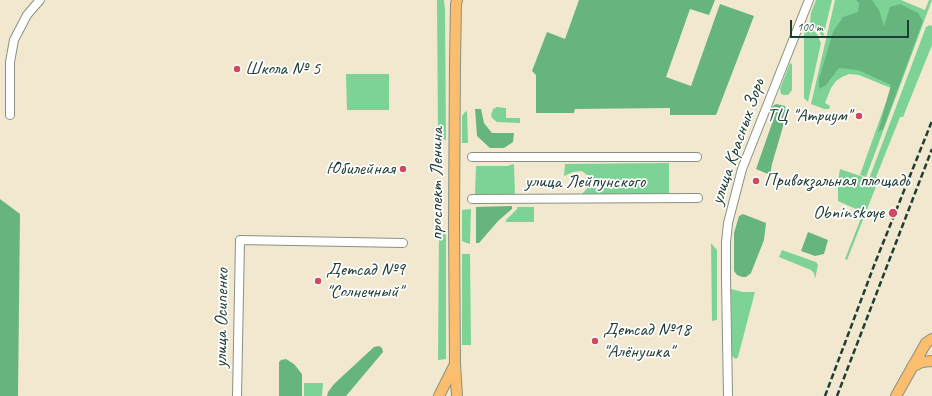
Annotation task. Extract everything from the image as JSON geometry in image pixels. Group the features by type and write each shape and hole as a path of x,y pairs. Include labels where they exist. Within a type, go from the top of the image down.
{"main road":[{"name":"проспект Ленина","path":"456,1 454,223 455,364 457,396"},
{"path":"912,367 922,362 932,360 926,351 929,341"},
{"path":"896,396 912,367 929,341"},
{"name":"проспект Ленина","path":"439,396 455,364"}],"street":[{"path":"10,115 10,62 14,40 27,15 40,0"},
{"name":"улица Красных Зорь","path":"728,396 726,278 726,242 728,223 742,169 809,0"},
{"name":"улица Лейпунского","path":"472,157 697,157"},
{"name":"улица Лейпунского","path":"472,199 698,198"},
{"name":"улица Осипенко","path":"237,396 240,240 402,243"},
{"path":"929,341 932,332"}],"green space":[{"path":"437,0 444,0 445,10 446,140 442,139 438,135"},
{"path":"579,0 715,0 709,15 690,9 666,77 691,86 720,4 754,16 716,115 670,115 670,108 575,109 574,113 536,113 536,75 532,71 547,32 565,39"},
{"path":"816,0 832,0 823,37 810,22 811,13"},
{"path":"835,0 901,0 925,10 929,0 932,0 866,177 860,175 891,88 859,75 849,74 836,81 831,88 825,103 830,106 829,109 824,109 811,104"},
{"path":"856,0 872,0 879,10 884,26 890,7 900,4 918,13 923,21 883,129 878,132 891,85 858,70 839,68 826,85 819,89 819,79 833,32 843,17 858,12 859,3"},
{"path":"807,25 817,34 821,43 808,102 804,98 804,35"},
{"path":"930,25 932,26 932,45 903,117 900,117 876,177 879,179 847,260 845,259 861,218 859,217 860,213 858,210 838,201 840,169 869,179 926,27"},
{"path":"790,63 792,64 792,90 788,95 784,95 781,94 780,89"},
{"path":"346,74 389,74 389,110 347,110"},
{"path":"776,104 785,106 786,112 770,175 756,169 775,115 771,110"},
{"path":"497,107 506,108 506,118 520,118 520,123 497,122 491,115 493,109"},
{"path":"475,109 481,109 484,123 492,133 514,133 513,142 504,148 490,148 477,136"},
{"path":"467,111 468,143 462,143 462,116"},
{"path":"669,163 669,194 582,194 594,181 582,171 573,172 564,176 565,164"},
{"path":"514,164 515,195 475,194 476,166 507,166"},
{"path":"0,199 20,214 18,396 0,396"},
{"path":"512,206 512,209 498,221 479,243 476,243 476,207"},
{"path":"517,207 534,207 534,222 506,222"},
{"path":"471,209 470,244 462,241 462,210"},
{"path":"743,214 766,223 764,240 751,273 746,277 737,275 734,271 734,233 739,216"},
{"path":"439,229 443,231 446,236 446,359 438,360"},
{"path":"808,232 828,240 824,254 815,256 801,251"},
{"path":"711,243 717,250 717,320 712,321"},
{"path":"782,250 816,262 818,265 815,279 814,273 811,270 779,257"},
{"path":"462,254 470,254 471,345 462,345"},
{"path":"731,289 743,292 755,292 738,357 736,359 732,356"},
{"path":"379,346 382,348 383,352 346,396 327,396 334,384 374,347"},
{"path":"286,359 294,364 302,374 302,396 279,396 279,362"},
{"path":"304,383 323,383 322,396 304,396"}],"railway":[{"path":"825,396 875,263 932,121"},
{"path":"837,396 932,149"}],"place":[{"name":"Школа № 5","path":"237,69"},
{"name":"ТЦ \"Атриум\"","path":"859,116"},
{"name":"Юбилейная","path":"403,169"},
{"name":"Привокзальная площадь","path":"756,181"},
{"name":"Obninskoye","path":"893,213"},
{"name":"Детсад №9 \"Солнечный\"","path":"318,281"},
{"name":"Детсад №18 \"Алёнушка\"","path":"595,341"}]}
